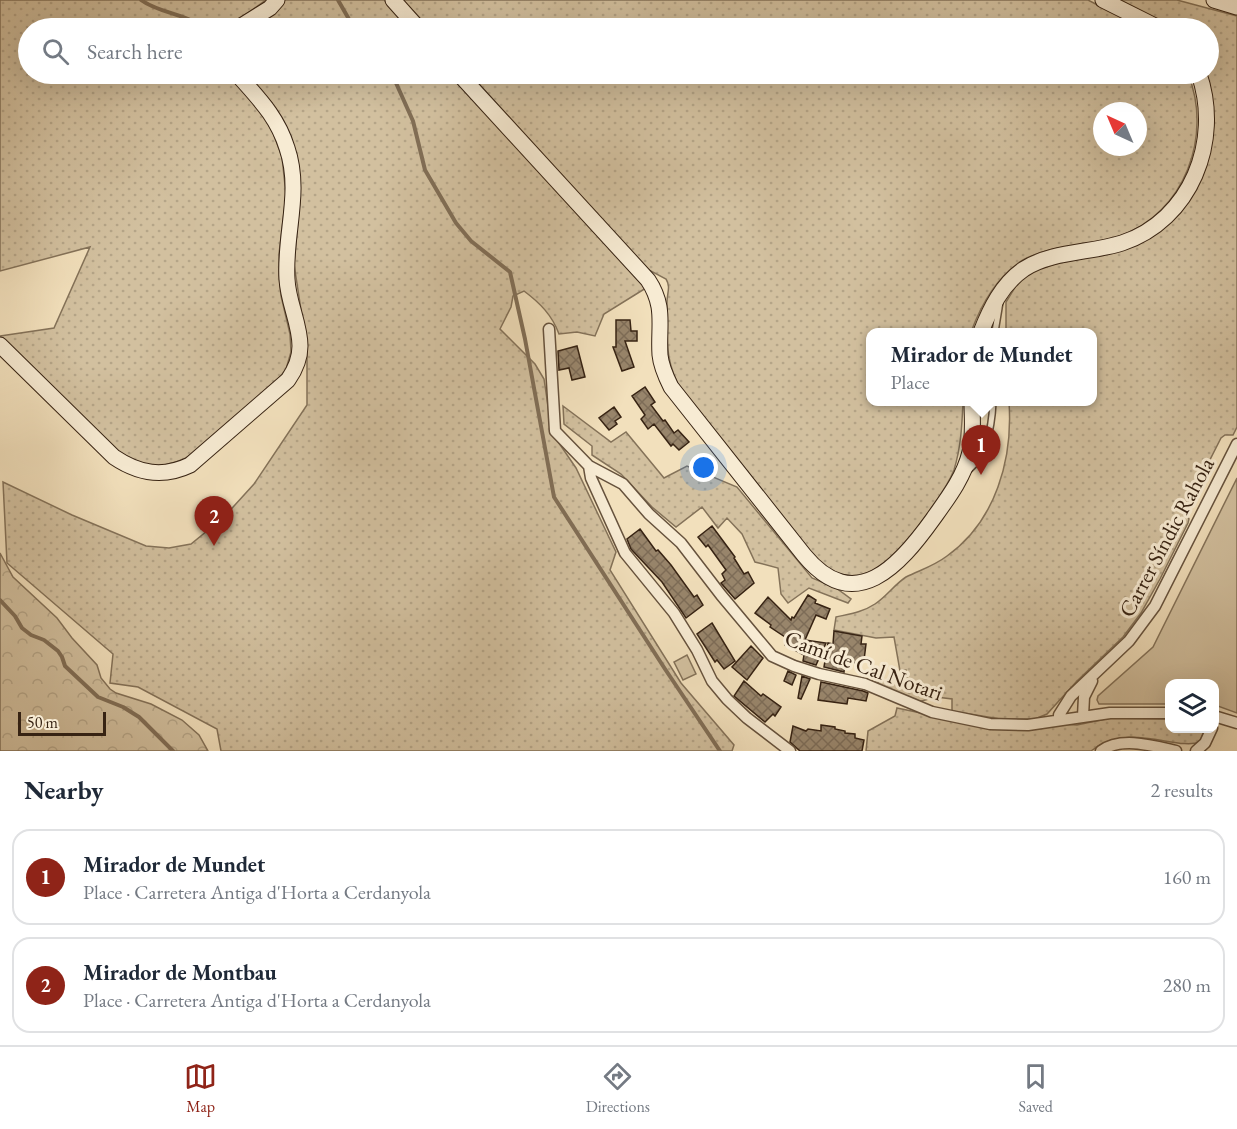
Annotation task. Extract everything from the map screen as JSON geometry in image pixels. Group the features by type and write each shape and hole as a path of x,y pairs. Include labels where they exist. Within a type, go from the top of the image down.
{"street":[{"path":"254,18 270,8 277,0"},
{"path":"393,0 409,18"},
{"path":"1103,0 1139,18"},
{"path":"1214,0 1237,7"},
{"path":"0,345 114,457 136,470 151,473 171,472 190,465 288,380 297,365 300,349 287,282 287,256 294,193 293,176 287,148 277,124 262,100 247,84"},
{"path":"468,84 648,280 660,306 660,355 662,367 671,387 816,569 831,578 849,583 868,580 885,573 914,546 962,476 970,452 972,406"},
{"path":"983,328 1000,293 1017,275 1031,265 1122,243 1153,228 1171,213 1194,180 1203,147 1205,101 1201,84"},
{"name":"Camí de Cal Notari","path":"549,329 555,432 589,466 623,484 649,514 681,543 772,656 819,674 865,684 932,712 990,724 1028,725 1110,713 1165,713"},
{"name":"Carrer Síndic Rahola","path":"1060,720 1059,715 1071,696 1130,641 1155,606 1237,444"},
{"name":"Camí de Cal Notari","path":"589,466 591,478 625,553 674,613 698,650 712,681 747,718 790,751"},
{"name":"Carrer Síndic Rahola","path":"1083,716 1084,697 1099,671"},
{"path":"1219,717 1237,723"},
{"path":"1196,751 1206,743 1210,733"},
{"path":"1101,751 1126,743 1176,751"}],"lane":[{"path":"996,328 1000,293"},
{"path":"962,476 974,465 983,451 992,422 993,406"}],"green space":[{"path":"0,0 266,0 241,18 18,18 18,84 236,84 260,109 273,133 282,157 286,195 279,254 279,276 290,334 291,352 286,369 277,381 195,453 163,465 134,460 114,448 0,336 54,328 90,247 0,271"},
{"path":"284,0 384,0 401,18 262,18"},
{"path":"403,0 1088,0 1123,18 420,18"},
{"path":"1114,0 1177,0 1237,16 1237,427 1233,435 1225,435 1221,438 1184,511 1189,519 1188,523 1141,613 1123,637 1077,681 1047,714 1035,719 1000,719 952,711 952,699 936,697 918,702 872,683 907,677 906,670 900,671 894,637 876,638 834,630 836,617 861,611 875,604 906,577 947,556 964,542 978,525 998,487 1004,467 1008,445 1009,406 1097,406 1097,328 1006,328 1006,302 1019,281 1032,271 1108,253 1195,189 1203,84 1219,84 1219,18 1149,18"},
{"path":"254,84 460,84 646,288 604,314 595,336 577,332 559,334 545,310 524,291 513,296 511,307 500,329 535,364 544,379 552,433 576,468 616,552 610,570 681,683 734,745 732,751 221,751 217,729 138,687 110,683 113,654 7,563 3,482 72,515 146,546 169,548 191,544 224,517 254,484 307,405 307,349 294,264 300,199 272,103"},
{"path":"479,84 1191,84 1195,98 1197,122 1195,146 1188,169 1177,191 1162,210 1143,225 1120,236 1046,251 1023,260 1005,274 991,292 973,328 866,328 866,406 963,406 958,453 948,483 907,540 884,563 872,571 858,575 844,575 829,569 820,562 682,392 669,358 667,302 669,287 666,279 647,269"},
{"path":"563,406 611,442 626,432 664,478 687,466 737,487 812,578 836,588 851,599 848,603 809,588 788,603 781,594 778,568 755,562 742,534 727,518 718,528 702,507 676,527 652,507 621,474 592,455 592,446 564,424"},
{"path":"1237,478 1237,713 1219,706 1219,679 1165,679 1165,704 1099,704 1098,696 1153,647"},
{"path":"0,553 13,577 57,618 97,665 101,678 110,689 151,704 182,720 199,735 208,751 0,751"},
{"path":"687,655 696,674 683,680 674,662"},
{"path":"897,708 945,718 1077,725 1110,718 1165,719 1165,733 1203,734 1200,742 1190,744 1135,737 1120,738 1105,742 1091,751 866,751 868,731 895,716"}],"building":[{"path":"616,320 630,320 631,331 637,331 637,341 625,341 634,367 622,371 613,347 616,347"},
{"path":"577,346 585,377 572,380 569,368 559,370 558,351"},
{"path":"645,387 655,402 651,405 663,421 665,420 674,433 678,430 689,442 679,450 673,444 671,446 654,424 648,429 641,419 645,415 632,396"},
{"path":"614,407 621,417 615,421 617,424 609,430 599,418"},
{"path":"712,526 735,557 744,574 748,572 754,583 735,599 721,583 725,580 722,574 726,570 708,545 706,547 698,537"},
{"path":"640,529 656,551 658,550 671,565 694,597 697,595 703,605 686,618 662,582 631,549 627,539"},
{"path":"808,595 816,600 815,603 830,609 826,619 816,615 805,640 826,643 816,665 803,661 804,655 785,645 788,639 755,613 768,597 791,620"},
{"path":"712,623 735,661 724,669 717,660 715,662 697,634"},
{"path":"834,631 862,636 861,644 866,644 864,660 861,664 845,661 844,672 824,667 828,643 833,644"},
{"path":"751,646 763,658 747,680 732,667"},
{"path":"788,671 796,675 792,685 784,681"},
{"path":"802,676 810,679 801,699 798,698"},
{"path":"744,681 761,696 763,694 781,707 775,716 773,714 765,722 734,696"},
{"path":"821,682 868,693 866,701 848,698 847,704 818,700"},
{"path":"821,725 855,734 855,738 864,740 862,751 800,751 790,742 793,726 806,731 808,729 821,731"}],"waterway":[{"path":"141,0 148,5 186,18"},
{"path":"338,0 348,18"},
{"path":"396,84 413,121 425,170 456,223 471,241 510,272 525,339 554,497 720,751"},
{"path":"0,600 15,616 22,628 58,651 65,666 98,697 123,707 139,717 173,751"}],"place":[{"name":"Mirador de Mundet","path":"981,475"},
{"name":"Mirador de Montbau","path":"214,546"}]}
